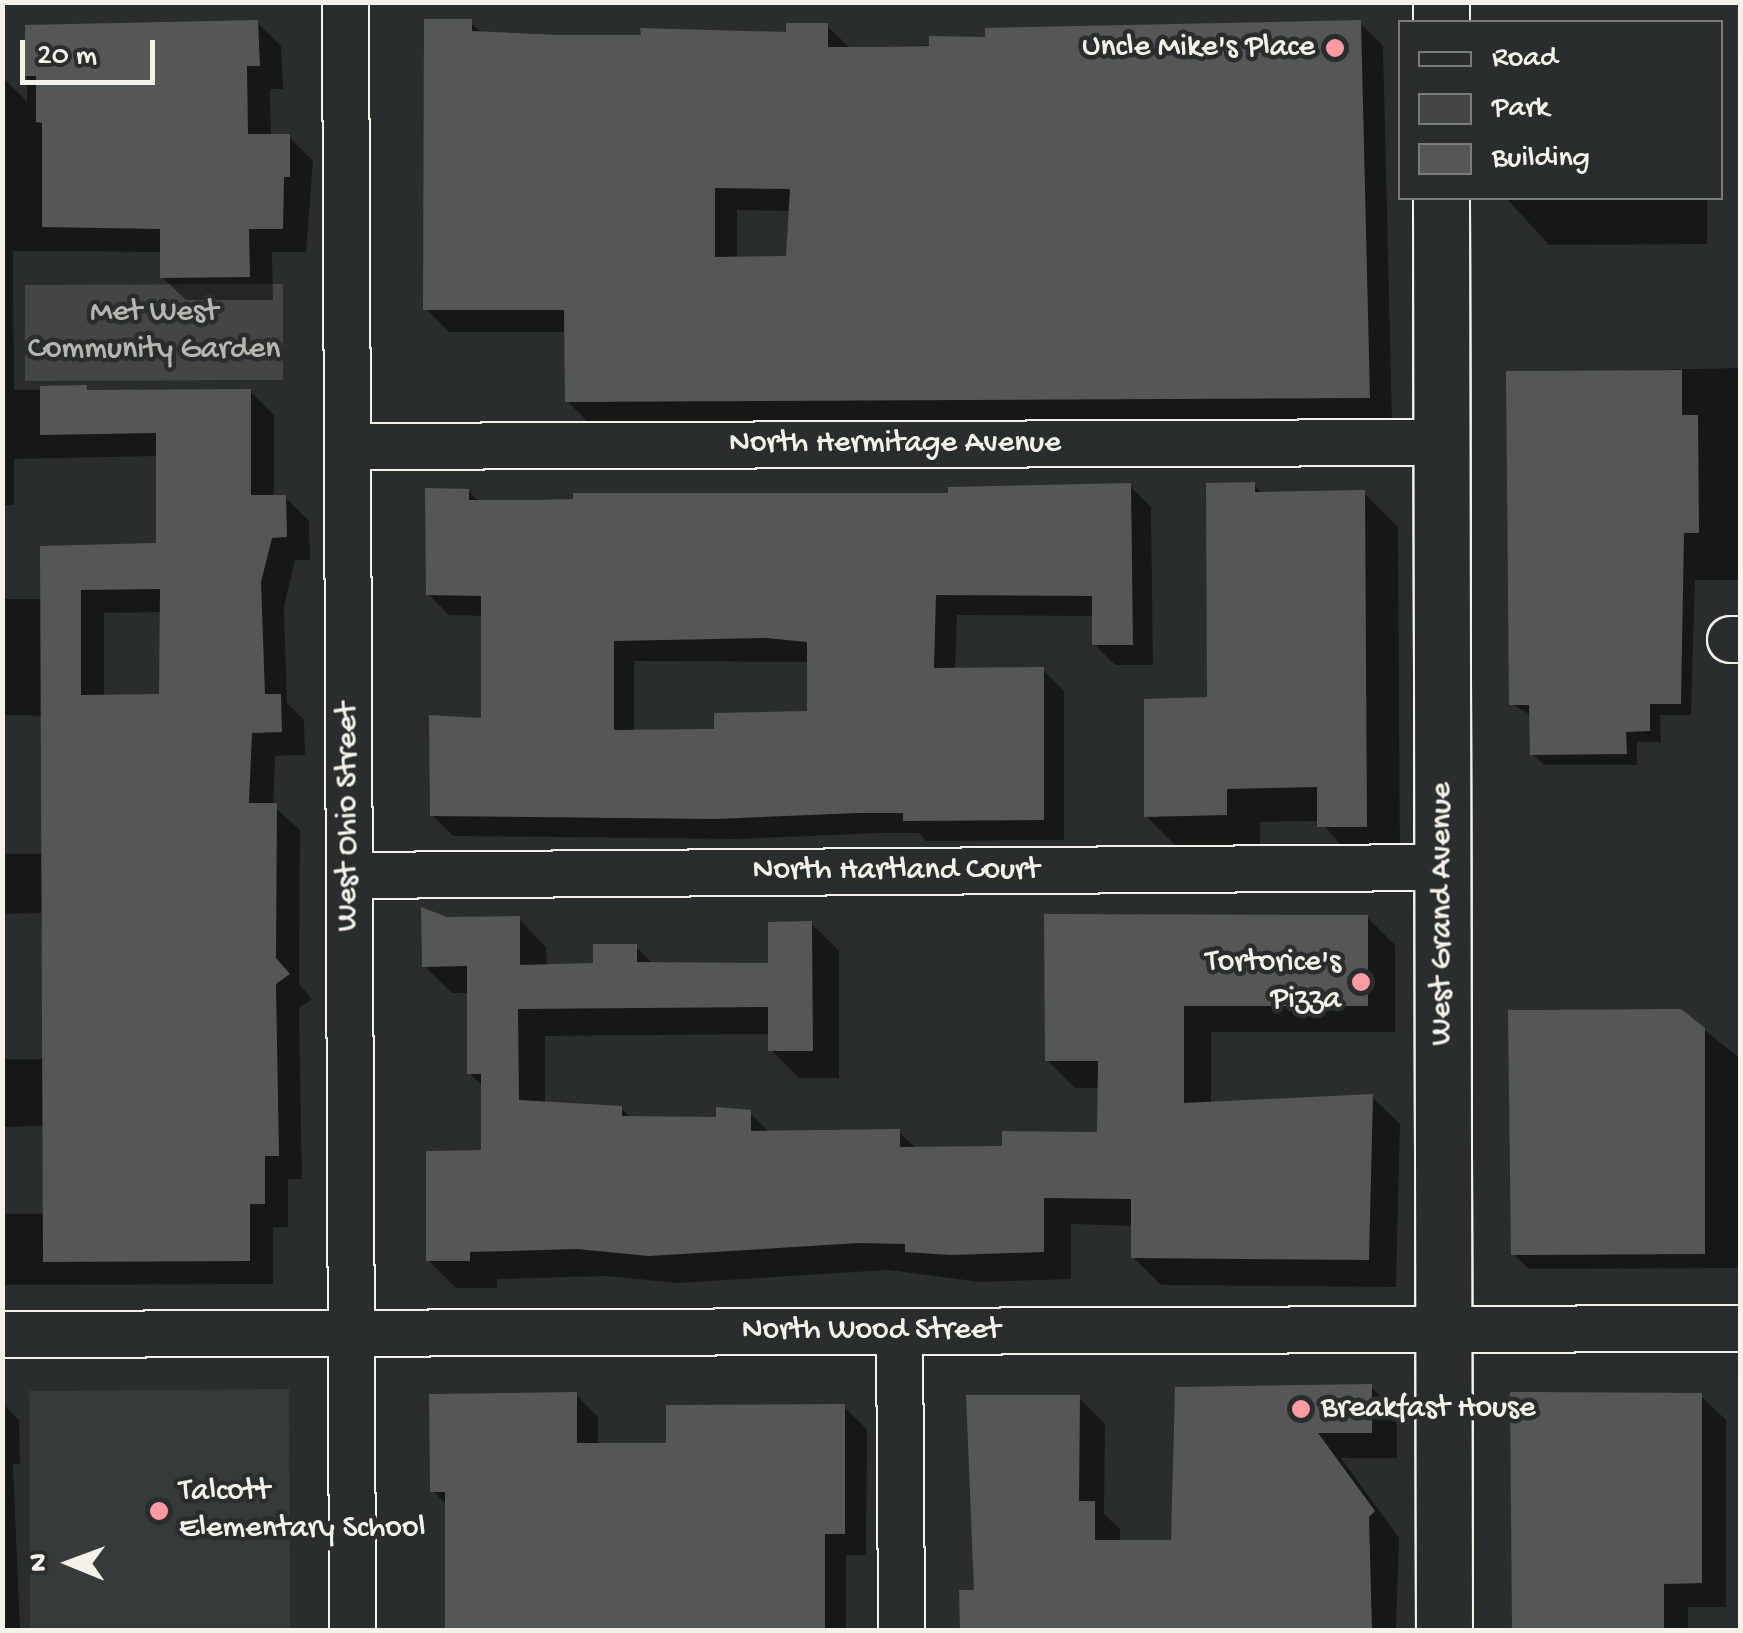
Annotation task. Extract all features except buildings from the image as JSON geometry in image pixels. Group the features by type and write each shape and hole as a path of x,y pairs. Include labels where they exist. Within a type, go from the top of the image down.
{"main road":[{"name":"West Grand Avenue","path":"1442,200 1444,1630"}],"street":[{"name":"West Ohio Street","path":"345,2 352,1630"},
{"name":"North Hermitage Avenue","path":"347,446 1442,442"},
{"name":"North Hartland Court","path":"349,874 1442,867"},
{"name":"North Wood Street","path":"2,1334 1740,1328"},
{"path":"899,1330 901,1630"}],"shaded area":[{"path":"1740,3 1740,1630 1738,1630"},
{"name":"Talcott Elementary School","path":"289,1389 290,1630 30,1630 29,1391"}],"green space":[{"name":"Met West Community Garden","path":"283,284 283,380 25,381 25,285"}],"place":[{"name":"Uncle Mike's Place","path":"1335,48"},
{"name":"Tortorice's Pizza","path":"1361,982"},
{"name":"Breakfast House","path":"1301,1409"},
{"name":"Talcott Elementary School","path":"159,1511"}]}
